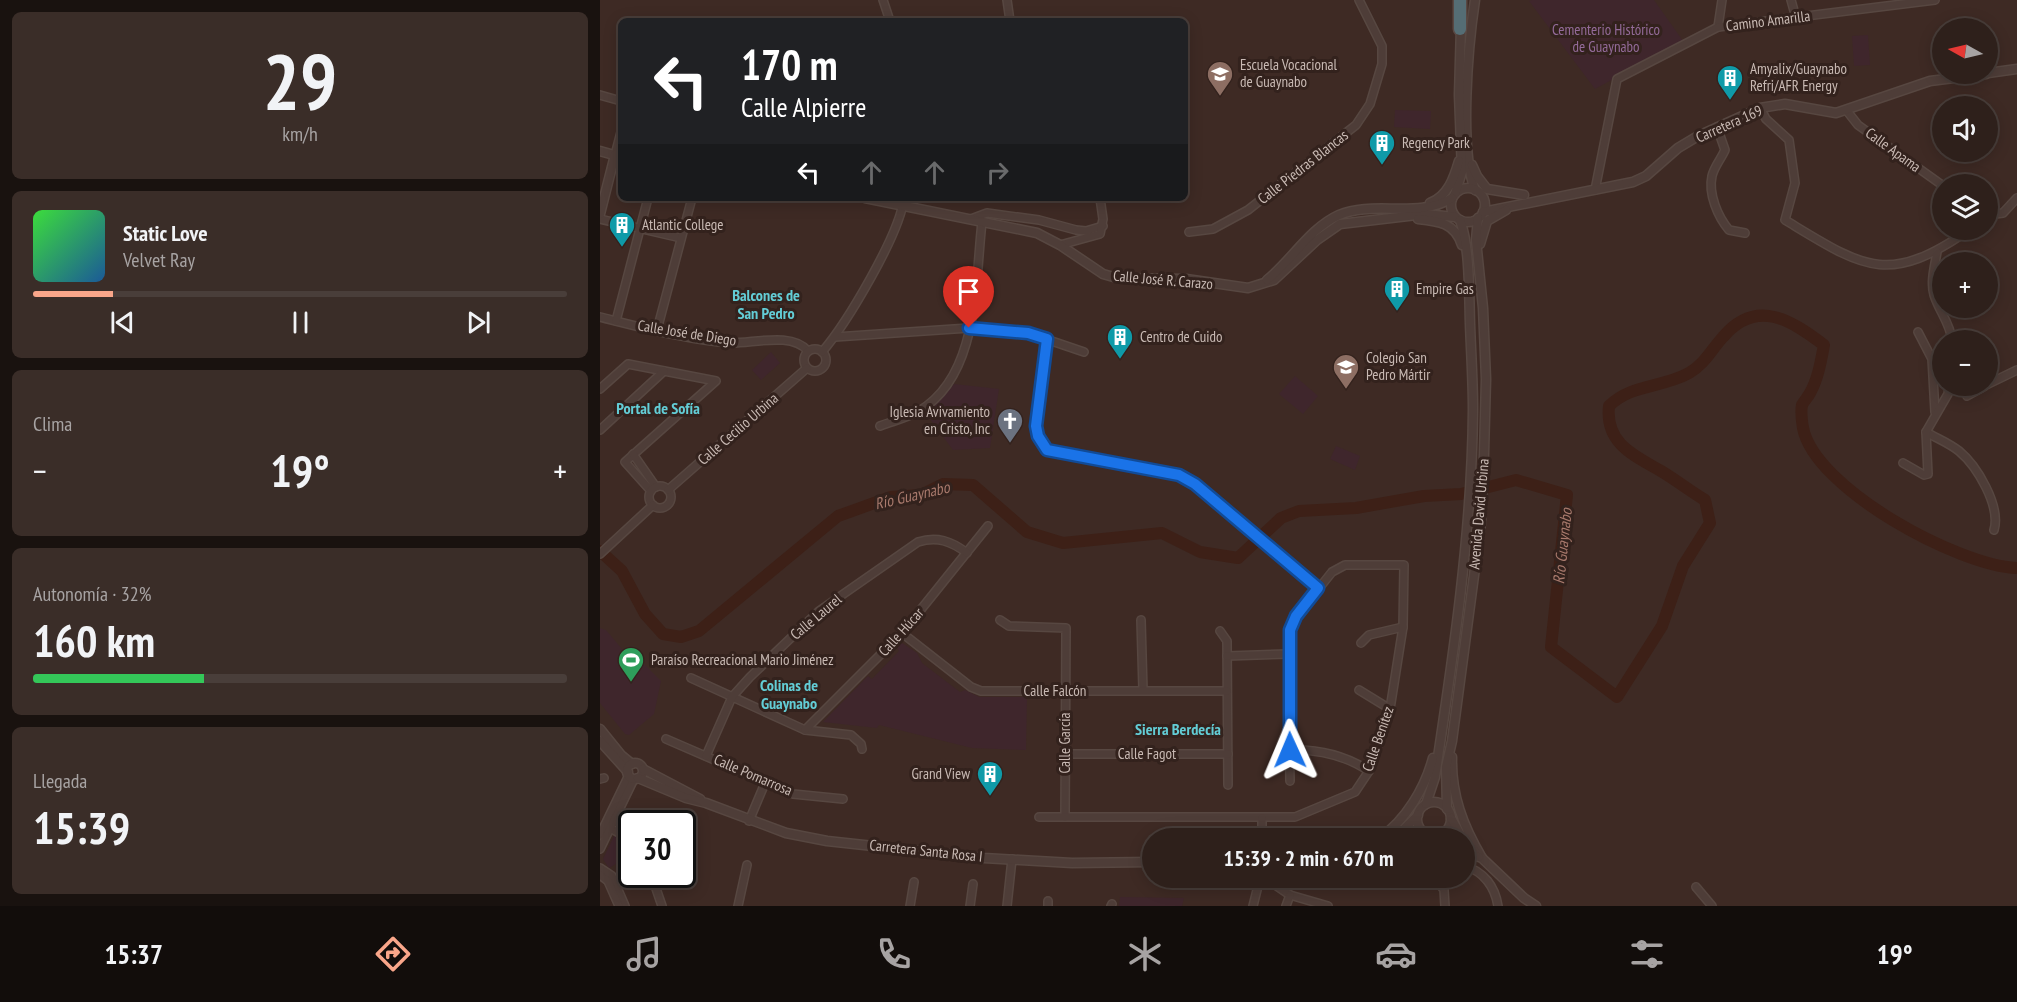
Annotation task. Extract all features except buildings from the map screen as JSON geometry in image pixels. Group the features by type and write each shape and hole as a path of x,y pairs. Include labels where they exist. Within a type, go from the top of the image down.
{"highway":[{"path":"1460,0 1460,29"}],"street":[{"path":"889,0 883,0 889,18"},
{"path":"1007,0 1010,18"},
{"name":"Calle Piedras Blancas","path":"1189,232 1213,229 1248,210 1356,125 1370,104 1382,64 1382,46 1359,0"},
{"path":"1466,0 1460,29 1462,175 1453,196 1451,209 1457,218 1468,222 1481,215 1484,201 1469,171 1468,55 1475,0"},
{"path":"1718,27 1722,0"},
{"path":"1791,0 1796,18"},
{"name":"Camino Amarilla","path":"1595,190 1617,80 1718,27 1935,0"},
{"name":"Carretera 169","path":"1998,72 2017,69"},
{"name":"Carretera 169","path":"1481,215 1552,197 1633,182 1646,176 1678,148 1760,108 1785,104 1828,113 1847,111 1932,81"},
{"path":"600,95 618,100"},
{"path":"1760,108 1766,119 1789,140 1795,183 1785,220 1846,257 1871,265 1889,266 1932,253"},
{"name":"Calle Apama","path":"1847,111 1858,125 1932,178"},
{"path":"1717,127 1725,150 1712,176 1714,201 1721,219 1729,230 1745,232"},
{"path":"600,151 618,156 600,214"},
{"path":"1469,151 1477,176 1487,189 1524,195"},
{"path":"1420,207 1435,201 1446,191 1455,176 1460,157"},
{"path":"1259,285 1312,235 1339,215 1439,204 1465,188 1478,192"},
{"name":"Carretera 169","path":"1478,192 1491,196 1552,197"},
{"path":"1998,214 2003,213 2017,198"},
{"path":"616,321 647,201"},
{"path":"657,330 691,201"},
{"path":"1060,245 1097,236 1103,226 1100,201"},
{"name":"Calle José R. Carazo","path":"904,202 1037,233 1060,245 1103,274 1117,278 1186,279 1239,288 1274,280 1334,226 1441,214 1457,218"},
{"name":"Calle Cecilio Urbina","path":"600,554 652,505 661,508 669,504 671,496 668,490 807,368 815,371 823,368 826,359 822,352 835,337 891,238 904,202"},
{"path":"1479,254 1487,221 1497,213 1521,205"},
{"path":"971,219 987,213 1039,220 1076,230 1086,231 1103,226"},
{"name":"Avenida David Urbina","path":"1447,809 1446,767 1452,741 1481,523 1486,379 1476,229 1481,215"},
{"path":"1403,217 1440,222 1450,226 1461,240 1466,258"},
{"name":"Avenida David Urbina","path":"1426,804 1433,784 1467,524 1471,456 1472,378 1466,242 1457,218"},
{"path":"600,219 681,237"},
{"path":"880,426 919,411 943,389 960,363 969,328 982,222"},
{"path":"1937,252 1954,240"},
{"name":"Calle José de Diego","path":"600,317 730,343 789,340 802,344 808,351"},
{"path":"835,337 969,328 1028,333 1084,351"},
{"path":"1918,332 1932,359 1935,415"},
{"path":"1047,339 1036,426 1038,436 1047,450 1179,475 1195,484 1318,588 1296,616 1290,630 1288,654 1290,781"},
{"path":"807,368 803,360 808,351 814,349 822,352"},
{"path":"600,389 628,364 716,381 625,462 653,489"},
{"path":"1998,379 2017,370"},
{"path":"600,430 664,371"},
{"path":"1903,463 1924,475 1928,474 1926,432 1947,396"},
{"path":"1926,432 1958,450 1980,478 1995,510 1994,530"},
{"path":"653,489 664,486 668,490"},
{"path":"652,505 649,498 653,489"},
{"name":"Calle Húcar","path":"805,730 902,633 988,526"},
{"name":"Calle Laurel","path":"706,756 732,697 819,611 909,548 933,539 953,543 967,553"},
{"name":"Calle Benítez","path":"1038,817 1295,818 1346,798 1359,788 1369,771 1390,709 1404,627 1404,565 1346,565 1332,572 1318,588"},
{"name":"Calle García","path":"1000,620 1009,626 1066,628 1065,817"},
{"path":"1141,620 1143,690"},
{"path":"1361,643 1369,635 1404,627"},
{"path":"1220,631 1227,641 1228,785"},
{"name":"Calle Falcón","path":"902,633 971,687 981,691 1227,691"},
{"path":"1227,656 1288,654"},
{"path":"691,678 805,730 851,735 861,744 862,749"},
{"path":"1359,690 1390,709"},
{"name":"Carretera Santa Rosa I","path":"600,729 634,773"},
{"name":"Calle Pomarrosa","path":"666,739 793,794 843,799"},
{"path":"1392,828 1418,795 1438,740"},
{"name":"Carretera Santa Rosa I","path":"600,741 634,773 749,821 786,833 827,841 1012,859 1072,863 1142,862"},
{"path":"1452,741 1455,796 1464,826 1482,858"},
{"path":"1290,750 1326,752 1357,763 1369,771"},
{"name":"Calle Fagot","path":"1065,754 1228,754"},
{"path":"600,849 634,773"},
{"path":"600,833 634,773"},
{"path":"749,821 765,783"},
{"path":"1406,828 1426,804 1436,802 1447,809 1456,828"},
{"path":"1418,815 1418,825 1422,828"},
{"path":"1262,818 1262,828"},
{"path":"1447,828 1450,818"},
{"path":"611,825 618,828"},
{"path":"1475,851 1524,898 1536,906"},
{"path":"1475,855 1482,858"},
{"path":"1007,906 1012,859"},
{"path":"738,906 747,865"},
{"path":"600,868 612,876 625,906"},
{"path":"1475,871 1492,886 1498,906"},
{"path":"600,874 608,881 619,906"},
{"path":"910,906 914,882"},
{"path":"970,906 973,884"},
{"path":"1696,887 1712,906"},
{"path":"656,888 662,906"},
{"path":"1253,906 1258,888"},
{"path":"1280,888 1290,895 1328,906"},
{"path":"1442,888 1445,906"},
{"path":"1286,906 1290,895"}],"green space":[{"name":"Cementerio Histórico de Guaynabo","path":"1654,0 1683,41 1595,89 1529,1"},
{"path":"1868,35 1870,65 1854,66 1852,36"},
{"path":"1395,110 1431,111 1430,129 1394,127"},
{"path":"771,352 780,363 761,380 752,370"},
{"path":"1295,376 1318,396 1303,414 1279,394"},
{"path":"954,384 999,389 990,448 953,450 927,415"},
{"path":"1336,446 1360,456 1355,470 1330,459"},
{"name":"Paraíso Recreacional Mario Jiménez","path":"600,628 606,630 627,655 630,653 639,663 641,661 661,681 654,714 629,735 625,734 600,703"},
{"path":"902,643 917,653 922,663 960,692 965,690 979,697 1027,697 1026,750 972,748 879,725 877,728 823,722 868,676 872,679 899,651 896,647"},
{"path":"615,834 618,836 618,863 609,868 603,859"},
{"path":"1120,897 1184,898 1182,906 1119,906"}],"waterway":[{"name":"Río Guaynabo","path":"600,551 622,571 645,614 663,634 681,637 699,631 838,516 891,497 921,495 943,484 973,485 1027,532 1063,543 1162,533 1200,552 1238,558 1281,518 1299,511 1356,508 1424,496 1461,494 1516,480 1567,495 1551,647 1617,697 1662,626 1683,566 1710,523 1705,500 1631,453 1616,439 1611,430 1609,406 1627,394 1689,373 1704,361 1736,325 1749,318 1761,316 1787,321 1824,345 1815,382 1802,405 1802,419 1803,428 1813,451 1833,475 1861,499 1927,539 1992,564 2017,568"}],"place":[{"name":"Escuela Vocacional de Guaynabo","path":"1220,97"},
{"name":"Amyalix/Guaynabo Refri/AFR Energy","path":"1730,101"},
{"name":"Regency Park","path":"1382,166"},
{"name":"Atlantic College","path":"622,248"},
{"name":"Empire Gas","path":"1397,312"},
{"name":"Centro de Cuido","path":"1120,360"},
{"name":"Colegio San Pedro Mártir","path":"1346,390"},
{"name":"Iglesia Avivamiento en Cristo, Inc","path":"1010,444"},
{"name":"Paraíso Recreacional Mario Jiménez","path":"631,683"},
{"name":"Grand View","path":"990,797"}],"district":[{"name":"Balcones de San Pedro","path":"766,304"},
{"name":"Portal de Sofía","path":"658,408"},
{"name":"Colinas de Guaynabo","path":"789,694"},
{"name":"Sierra Berdecía","path":"1178,729"}],"route":[{"path":"969,328 1028,333 1047,339 1036,426 1038,436 1047,450 1057,454 1179,475 1195,484 1318,588 1296,616 1290,630 1288,654 1290,750"}]}
